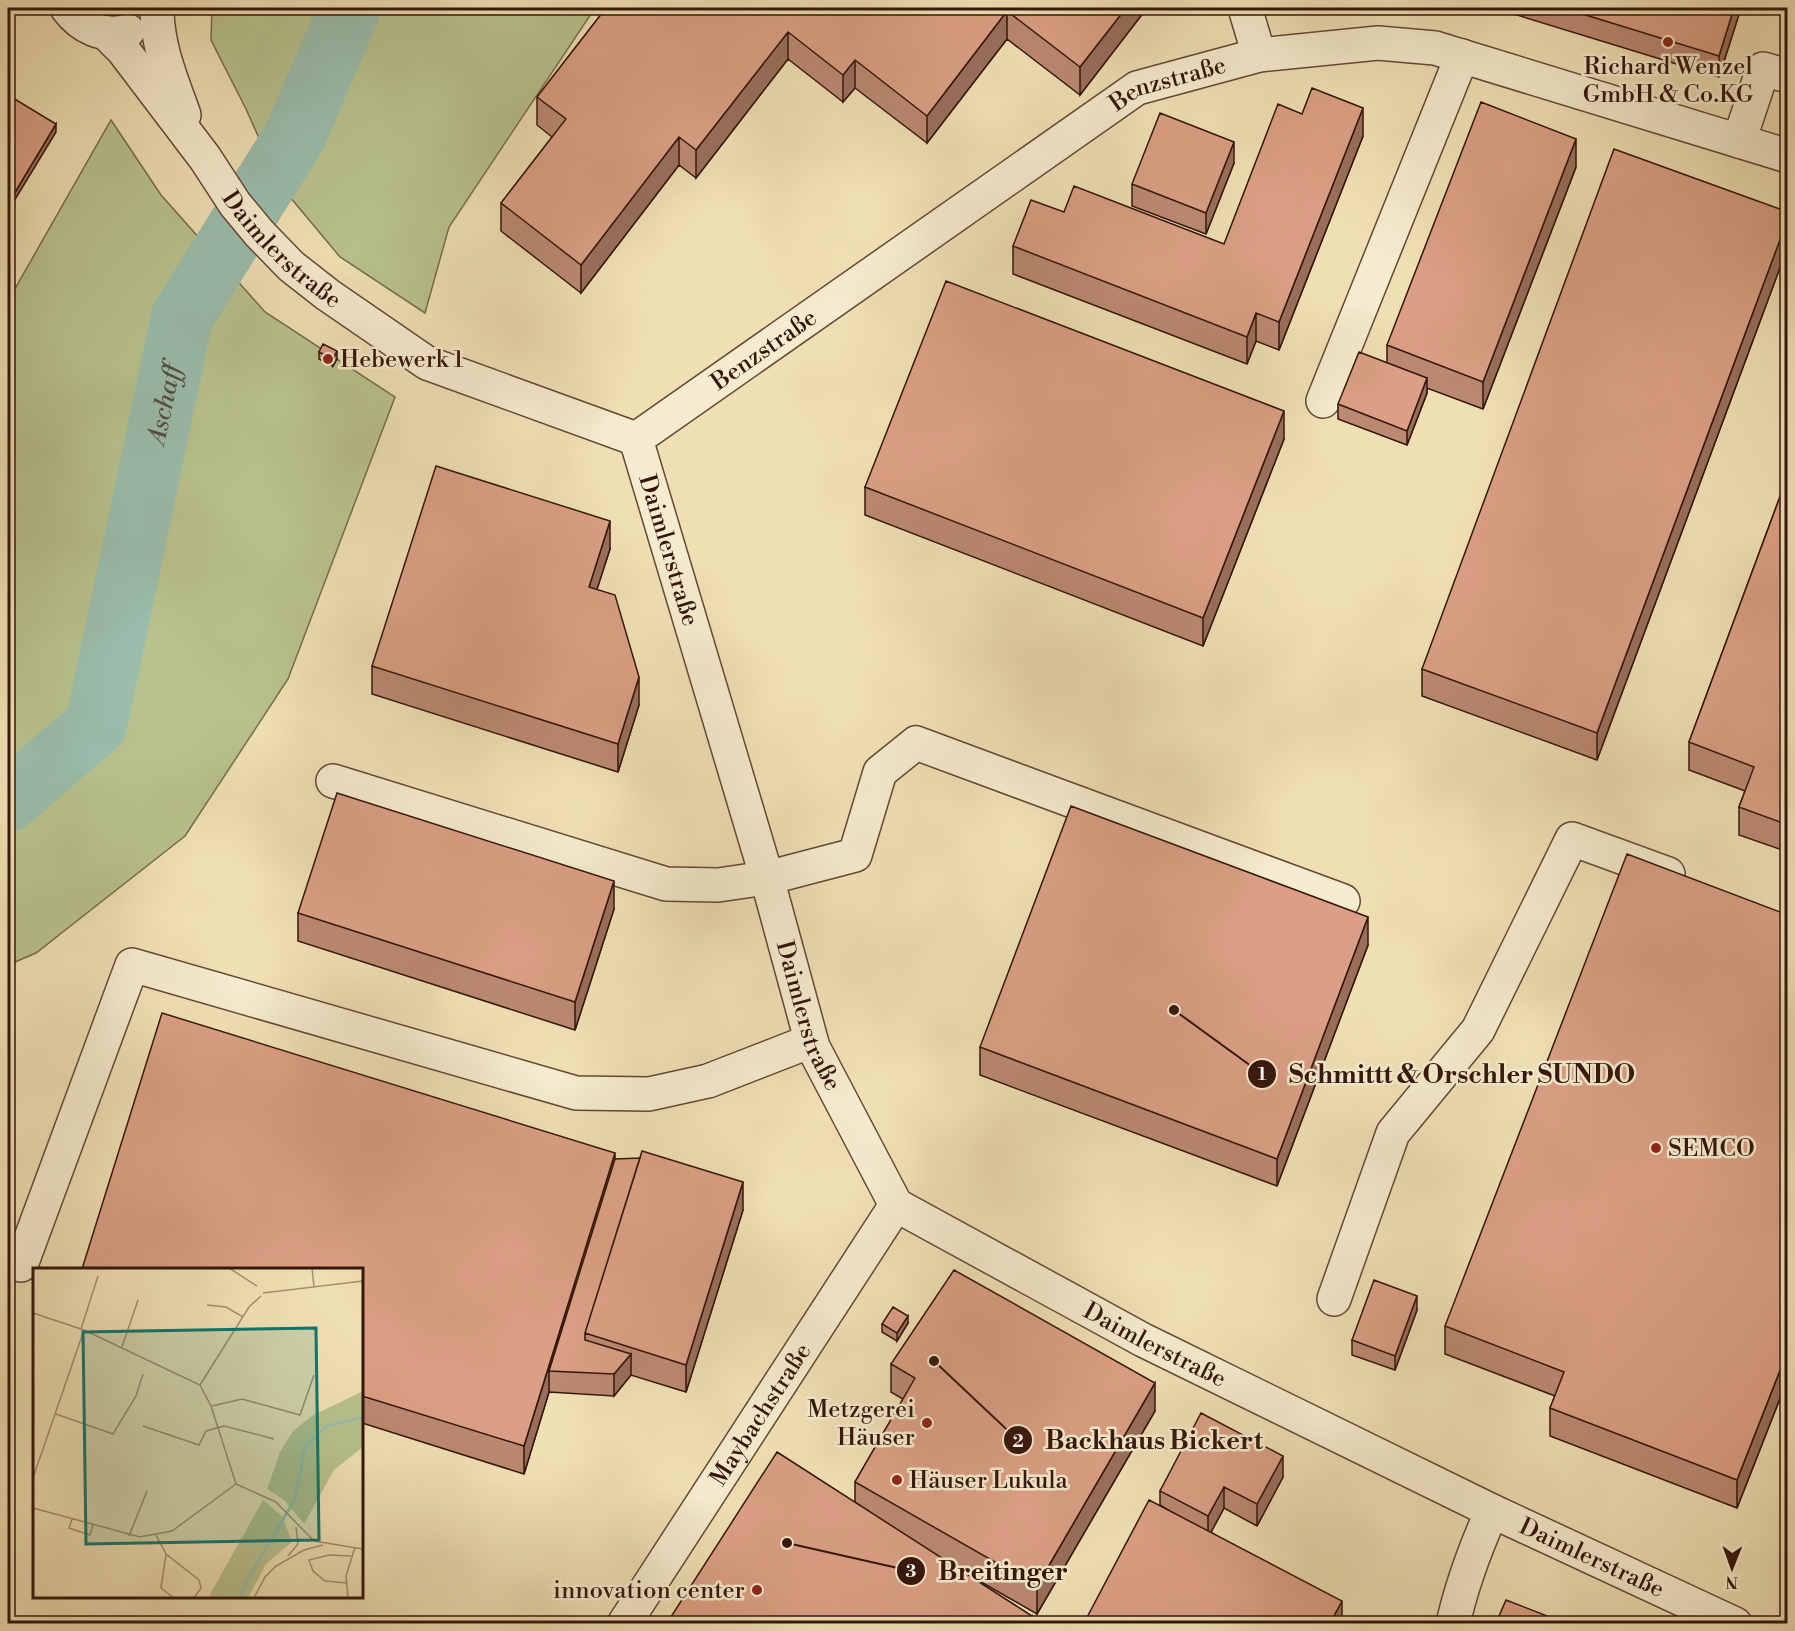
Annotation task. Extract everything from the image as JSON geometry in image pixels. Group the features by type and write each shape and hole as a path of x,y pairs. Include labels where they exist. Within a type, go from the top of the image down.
{"street":[{"path":"67,8 82,24 106,33 120,33 134,29 146,22 158,10"},
{"path":"1245,8 1259,55"},
{"name":"Daimlerstraße","path":"158,10 158,35 193,142"},
{"name":"Daimlerstraße","path":"106,33 123,50 193,142 235,204 259,233 291,266 328,295 427,363 636,439 767,878 811,1041 896,1205 1143,1340 1492,1511 1735,1623"},
{"name":"Benzstraße","path":"636,439 1137,88 1259,55 1378,43 1435,48 1788,156"},
{"path":"1323,401 1462,57"},
{"path":"1739,141 1763,69 1788,76"},
{"path":"333,781 666,884 718,885 767,878 855,855 880,772 916,743 1343,901"},
{"path":"1334,1299 1393,1133 1478,1030 1572,839 1691,883"},
{"path":"21,1265 132,964 576,1093 649,1094 708,1082 811,1041"},
{"name":"Maybachstraße","path":"624,1623 896,1205"},
{"path":"1453,1623 1473,1554 1492,1511"}],"green space":[{"path":"212,8 595,8 449,227 425,313 340,257 280,185 246,109 211,40"},
{"path":"111,120 161,195 265,312 395,397 288,679 185,836 36,953 8,965 8,301"}],"building":[{"path":"606,8 1126,8 1080,67 1007,11 927,116 855,60 843,75 788,32 696,150 679,137 581,265 501,203 566,119 537,97"},
{"path":"1563,8 1734,8 1719,56"},
{"path":"1312,88 1363,108 1279,322 1256,313 1247,337 1013,246 1031,200 1064,212 1074,186 1224,244 1278,104 1302,114"},
{"path":"8,95 56,124 8,204"},
{"path":"1481,102 1576,139 1483,382 1387,345"},
{"path":"1160,113 1234,142 1206,213 1132,184"},
{"path":"1614,149 1788,212 1788,218 1597,733 1422,669"},
{"path":"946,281 1284,411 1203,618 865,487"},
{"path":"323,344 337,351 333,359 319,352"},
{"path":"1359,352 1427,378 1407,431 1338,404"},
{"path":"436,466 610,521 589,587 615,595 639,677 618,744 372,666"},
{"path":"1788,475 1788,825 1739,807 1754,767 1689,742"},
{"path":"337,793 614,881 575,1002 298,913"},
{"path":"1071,806 1368,917 1277,1159 980,1047"},
{"name":"SEMCO","path":"1627,854 1788,915 1788,1350 1737,1480 1550,1408 1564,1372 1445,1326"},
{"path":"162,1013 615,1153 524,1446 363,1396 363,1268 82,1268"},
{"path":"642,1151 743,1182 686,1365 585,1333"},
{"path":"640,1158 585,1333 585,1340 631,1354 614,1374 549,1371 615,1159"},
{"path":"954,1270 1155,1383 1037,1586 855,1482 915,1378 891,1364"},
{"path":"1374,1280 1417,1296 1395,1356 1352,1340"},
{"path":"893,1307 908,1316 897,1333 882,1324"},
{"path":"1201,1413 1283,1456 1257,1504 1224,1487 1208,1516 1160,1491"},
{"path":"777,1452 1032,1616 1027,1623 667,1623"},
{"path":"1149,1500 1342,1601 1330,1623 1084,1623"},
{"path":"1506,1600 1565,1623 1496,1623"}],"waterway":[{"name":"Aschaff","path":"8,801 96,725 182,317 295,136 350,8"}],"place":[{"name":"Richard Wenzel GmbH & Co.KG","path":"1668,42"},
{"name":"Hebewerk 1","path":"328,359"},
{"name":"Schmittt & Orschler SUNDO","path":"1174,1010"},
{"name":"SEMCO","path":"1656,1148"},
{"name":"Backhaus Bickert","path":"934,1361"},
{"name":"Metzgerei Häuser","path":"927,1423"},
{"name":"Häuser Lukula","path":"897,1480"},
{"name":"Breitinger","path":"787,1543"},
{"name":"innovation center","path":"757,1590"}]}
